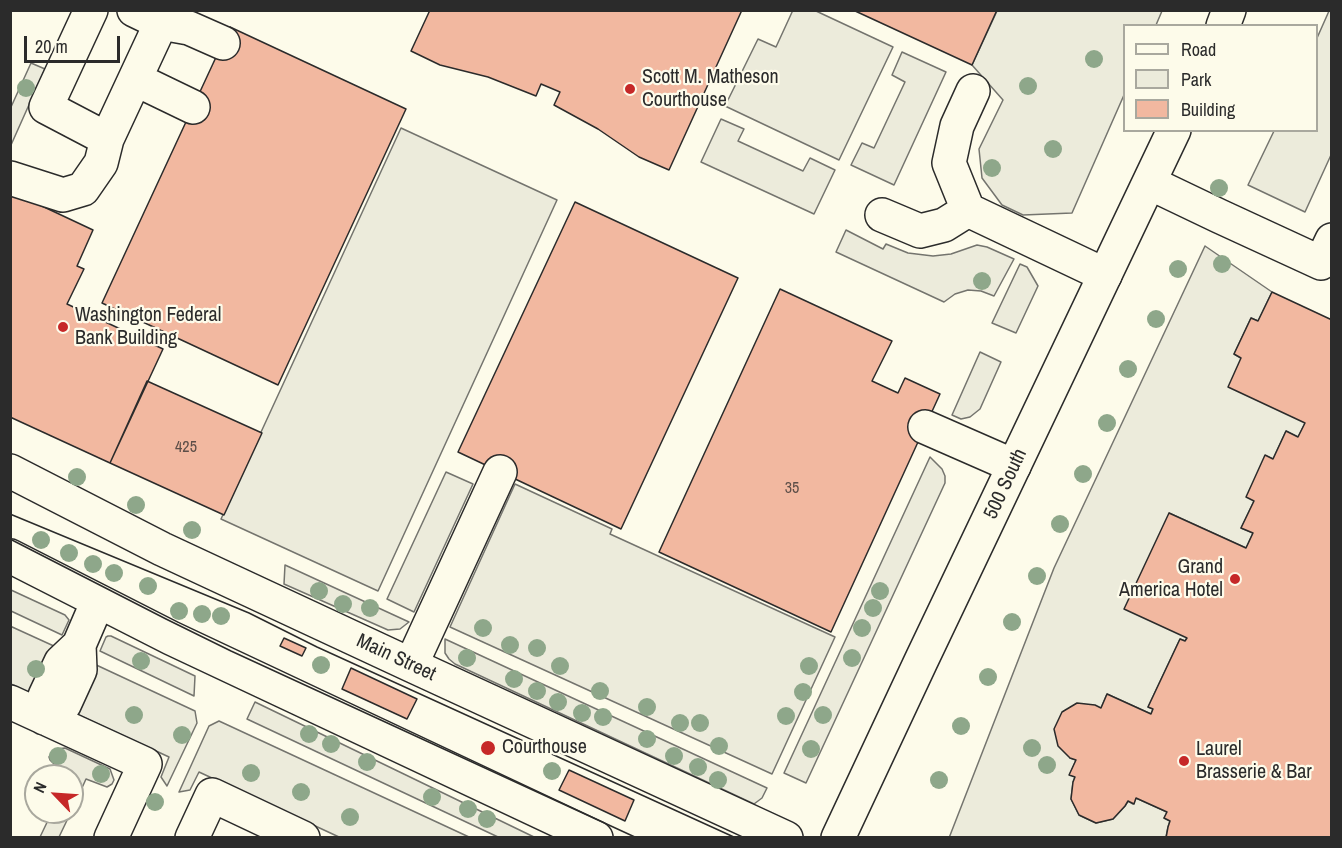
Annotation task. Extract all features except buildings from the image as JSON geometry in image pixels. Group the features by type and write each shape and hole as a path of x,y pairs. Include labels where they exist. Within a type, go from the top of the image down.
{"street":[{"path":"92,10 46,107 107,139"},
{"path":"1223,24 1229,10"},
{"path":"10,178 63,195 83,189 101,163 107,139 135,79 148,17 189,28 223,43"},
{"path":"135,79 193,107"},
{"path":"973,91 957,126 949,163 968,210 1105,275"},
{"name":"500 South","path":"838,837 1173,132"},
{"path":"1150,183 1321,263 1332,240"},
{"path":"882,215 920,231 944,225 968,210"},
{"path":"925,427 1014,466"},
{"name":"Main Street","path":"10,471 162,549 786,837"},
{"path":"411,665 500,472"},
{"path":"10,555 171,638 596,837"},
{"path":"44,718 45,696 56,672 61,662 79,645 98,601"},
{"path":"10,702 145,764 111,837"},
{"path":"192,837 212,795 303,837"}],"green space":[{"path":"793,10 816,11 893,47 839,160 725,106 758,39 776,47"},
{"path":"997,11 1162,11 1156,24 1123,24 1123,97 1072,213 1023,215 1002,205 982,178 979,149 1003,100 972,65"},
{"path":"1329,11 1332,11 1331,155 1305,212 1248,185 1274,132 1318,132 1318,36"},
{"path":"902,52 946,72 894,185 851,165 862,143 874,148 905,82 892,75"},
{"path":"31,63 45,69 11,145 11,107"},
{"path":"721,119 744,129 738,141 803,171 810,158 835,170 814,214 701,162"},
{"path":"401,128 557,200 378,591 221,519"},
{"path":"846,230 883,249 886,244 908,253 933,256 951,254 977,245 1014,259 994,296 981,291 968,290 955,294 944,302 836,252"},
{"path":"1205,246 1272,292 1258,321 1251,318 1234,354 1241,358 1305,423 1298,437 1286,431 1273,459 1266,456 1254,501 1241,528 1253,533 1246,548 1169,513 1187,638 1185,641 1180,639 1148,707 1153,709 1151,714 1107,694 1101,708 1070,758 1076,760 1070,774 1075,777 1071,799 1079,815 1096,823 1113,819 1128,801 1133,804 1136,798 1167,812 1164,818 1170,821 1166,837 949,838 1054,568"},
{"path":"1020,264 1027,267 1038,286 1016,333 992,323"},
{"path":"980,352 1001,362 980,409 970,417 961,419 952,415"},
{"path":"930,457 942,469 945,483 806,783 784,773"},
{"path":"446,472 473,484 414,612 387,599"},
{"path":"515,484 612,529 610,534 835,637 772,774 450,627"},
{"path":"285,565 409,622 400,629 388,630 284,584"},
{"path":"11,590 65,615 69,620 62,635 11,611"},
{"path":"10,626 56,647 34,692 29,693 11,684"},
{"path":"108,636 195,676 194,696 100,651"},
{"path":"445,639 767,788 762,798 754,804 455,664 445,653"},
{"path":"92,663 195,711 197,723 167,786 161,777 169,757 72,712"},
{"path":"255,702 534,837 498,837 247,719"},
{"path":"219,721 469,837 339,837 199,772 190,790 179,792 209,726"},
{"path":"65,748 110,769 114,780 112,784 107,787 86,779 84,783 84,764 53,763 49,757 56,749"},
{"path":"46,824 65,824 59,837 40,837"}],"tram line":[{"path":"10,514 249,613 317,647 736,838"},
{"path":"10,539 231,651 637,838"}],"place":[{"name":"Scott M. Matheson Courthouse","path":"630,89"},
{"name":"Washington Federal Bank Building","path":"63,327"},
{"name":"Grand America Hotel","path":"1235,579"},
{"name":"Courthouse","path":"488,748"},
{"name":"Laurel Brasserie & Bar","path":"1184,761"}]}
